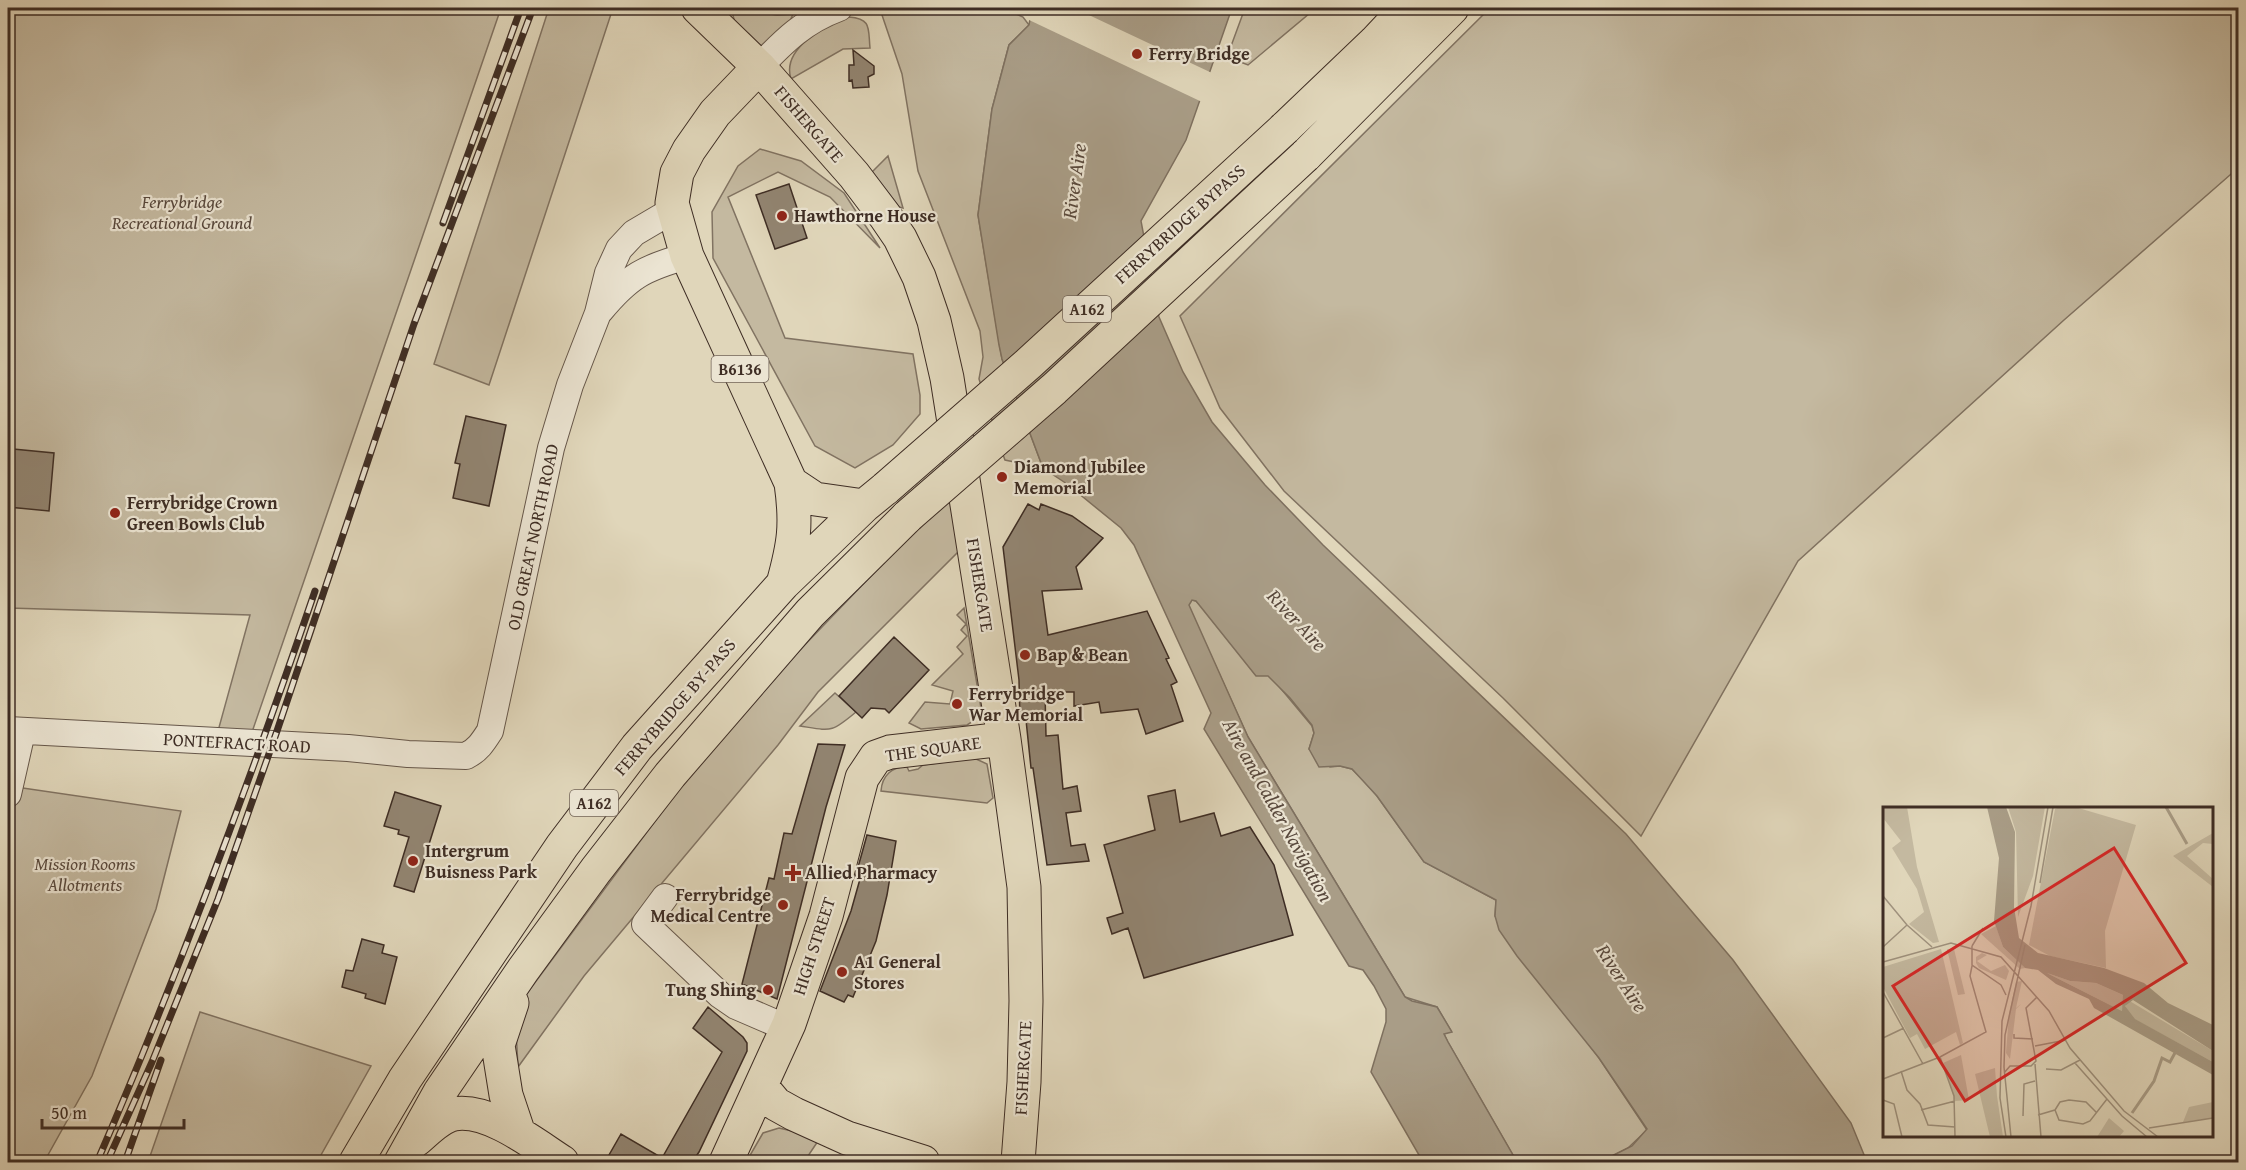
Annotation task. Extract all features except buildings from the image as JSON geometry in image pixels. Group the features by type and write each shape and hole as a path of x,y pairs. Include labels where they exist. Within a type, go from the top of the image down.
{"main road":[{"name":"FISHERGATE","path":"698,8 759,67 866,190 900,238 920,277 934,321 947,378 1004,739 1024,887 1026,1001 1024,1082 1018,1162"},
{"name":"FERRYBRIDGE BYPASS","path":"875,497 1036,356 1285,128 1407,8"},
{"name":"FERRYBRIDGE BYPASS","path":"523,970 596,870 670,775 810,614 908,516 1054,389 1305,156 1452,8"},
{"name":"B6136","path":"759,67 715,113 689,150 677,173 672,203 687,256 791,483"},
{"path":"791,483 815,498 875,497"},
{"path":"783,584 794,544 795,512 791,483"},
{"name":"FERRYBRIDGE BY-PASS","path":"356,1162 405,1079 562,846 637,747 783,584 875,497"},
{"name":"THE SQUARE","path":"855,802 862,778 876,757 890,752 1004,739"},
{"name":"HIGH STREET","path":"726,1162 745,1125 787,1028 826,916 855,802"},
{"path":"519,1134 506,1095 498,1045 523,970"},
{"name":"A162","path":"406,1154 440,1092 523,970"},
{"path":"761,1086 776,1104 794,1114 846,1138 923,1162"},
{"path":"406,1154 438,1122 454,1114 486,1118 519,1134 562,1162"},
{"path":"745,1125 767,1114 794,1114"}],"street":[{"path":"759,67 806,22 839,8"},
{"name":"OLD GREAT NORTH ROAD","path":"466,756 482,744 490,731 551,448 567,396 598,314 608,273 619,249 634,233 673,210"},
{"name":"OLD GREAT NORTH ROAD","path":"598,314 621,286 642,271 687,256"},
{"path":"8,794 15,731"},
{"name":"PONTEFRACT ROAD","path":"15,731 466,756"},
{"path":"665,897 645,924 720,995 736,1006 787,1028"}],"green space":[{"name":"Ferrybridge Recreational Ground","path":"8,8 501,8 251,735 218,731 250,615 8,608"},
{"path":"549,8 613,8 489,385 434,364"},
{"path":"731,8 777,15 793,14 788,26 768,47 758,47 735,23"},
{"path":"886,8 1002,8 1023,17 1029,25 1009,45 992,109 978,215 1002,359 1043,468 1005,460 1002,452 979,379 983,357 980,331 918,171 902,74 882,15"},
{"path":"1245,8 1316,8 1248,65 1227,57"},
{"path":"1490,8 2238,8 2238,168 2064,320 1798,561 1641,836 1503,698 1284,491 1220,408 1180,316"},
{"path":"849,17 865,22 869,30 870,48 843,49 791,79 790,68 799,48 818,32"},
{"path":"760,149 801,161 844,193 880,248 830,197 778,172 728,197 785,338 913,354 920,395 920,414 893,445 855,468 815,446 713,258 712,212 738,166"},
{"path":"888,156 903,208 899,207 872,172"},
{"path":"951,498 966,544 818,692 778,745 584,976 518,1067 516,1031 522,1000 722,731 919,526"},
{"path":"1192,600 1196,601 1277,684 1312,726 1314,733 1309,749 1330,767 1340,766 1352,769 1377,796 1424,862 1496,900 1495,916 1599,1058 1647,1130 1628,1148 1600,1162 1517,1162 1448,1042 1444,1034 1451,1031 1437,1007 1405,997 1248,737 1188,605"},
{"path":"964,608 981,708 975,720 967,725 921,729 909,723 925,702 950,704 953,691 932,685 963,654 957,647 967,636 961,630 966,624 957,615"},
{"path":"835,693 856,712 831,729 800,726"},
{"path":"974,758 987,764 993,798 987,803 881,791 883,781 892,770 897,768 907,767 909,771 923,765"},
{"name":"Mission Rooms Allotments","path":"9,786 181,811 156,909 92,1076 44,1162 8,1162"},
{"path":"200,1012 371,1066 317,1162 148,1162"},
{"path":"779,1128 818,1141 804,1162 756,1162 749,1157 763,1133"}],"water":[{"path":"1032,8 1232,8 1186,140 1141,221 1159,317 1183,372 1212,422 1265,485 1323,545 1626,834 1733,960 1851,1123 1867,1162 1600,1162 1632,1146 1647,1129 1599,1058 1517,956 1499,930 1495,916 1496,900 1424,862 1377,796 1352,769 1340,766 1319,767 1309,749 1314,733 1312,725 1268,676 1256,676 1196,601 1192,600 1189,605 1248,737 1405,997 1437,1007 1452,1032 1444,1034 1448,1042 1517,1162 1423,1162 1371,1072 1386,1022 1386,1009 1374,986 1363,970 1349,966 1204,729 1211,713 1134,545 1121,528 1067,484 1043,468 1002,359 978,215 992,109 1009,45 1029,25"}],"pier":[{"name":"Ferry Bridge","path":"1029,8 1074,8 1212,73 1202,102 1027,19"}],"railway":[{"path":"443,223 521,8"},
{"path":"107,1162 152,1062 218,899 414,324 533,8"},
{"path":"97,1162 212,879 315,591"},
{"path":"125,1162 161,1060"}],"place":[{"name":"Ferry Bridge","path":"1137,54"},
{"name":"Hawthorne House","path":"782,216"},
{"name":"Diamond Jubilee Memorial","path":"1002,477"},
{"name":"Ferrybridge Crown Green Bowls Club","path":"115,513"},
{"name":"Bap & Bean","path":"1025,655"},
{"name":"Ferrybridge War Memorial","path":"957,704"},
{"name":"Intergrum Buisness Park","path":"413,861"},
{"name":"Allied Pharmacy","path":"793,873"},
{"name":"Ferrybridge Medical Centre","path":"783,905"},
{"name":"A1 General Stores","path":"842,972"},
{"name":"Tung Shing","path":"768,990"}],"water label":[{"name":"River Aire","path":"1074,181"},
{"name":"River Aire","path":"1297,620"},
{"name":"Aire and Calder Navigation","path":"1278,810"},
{"name":"River Aire","path":"1622,978"}]}
